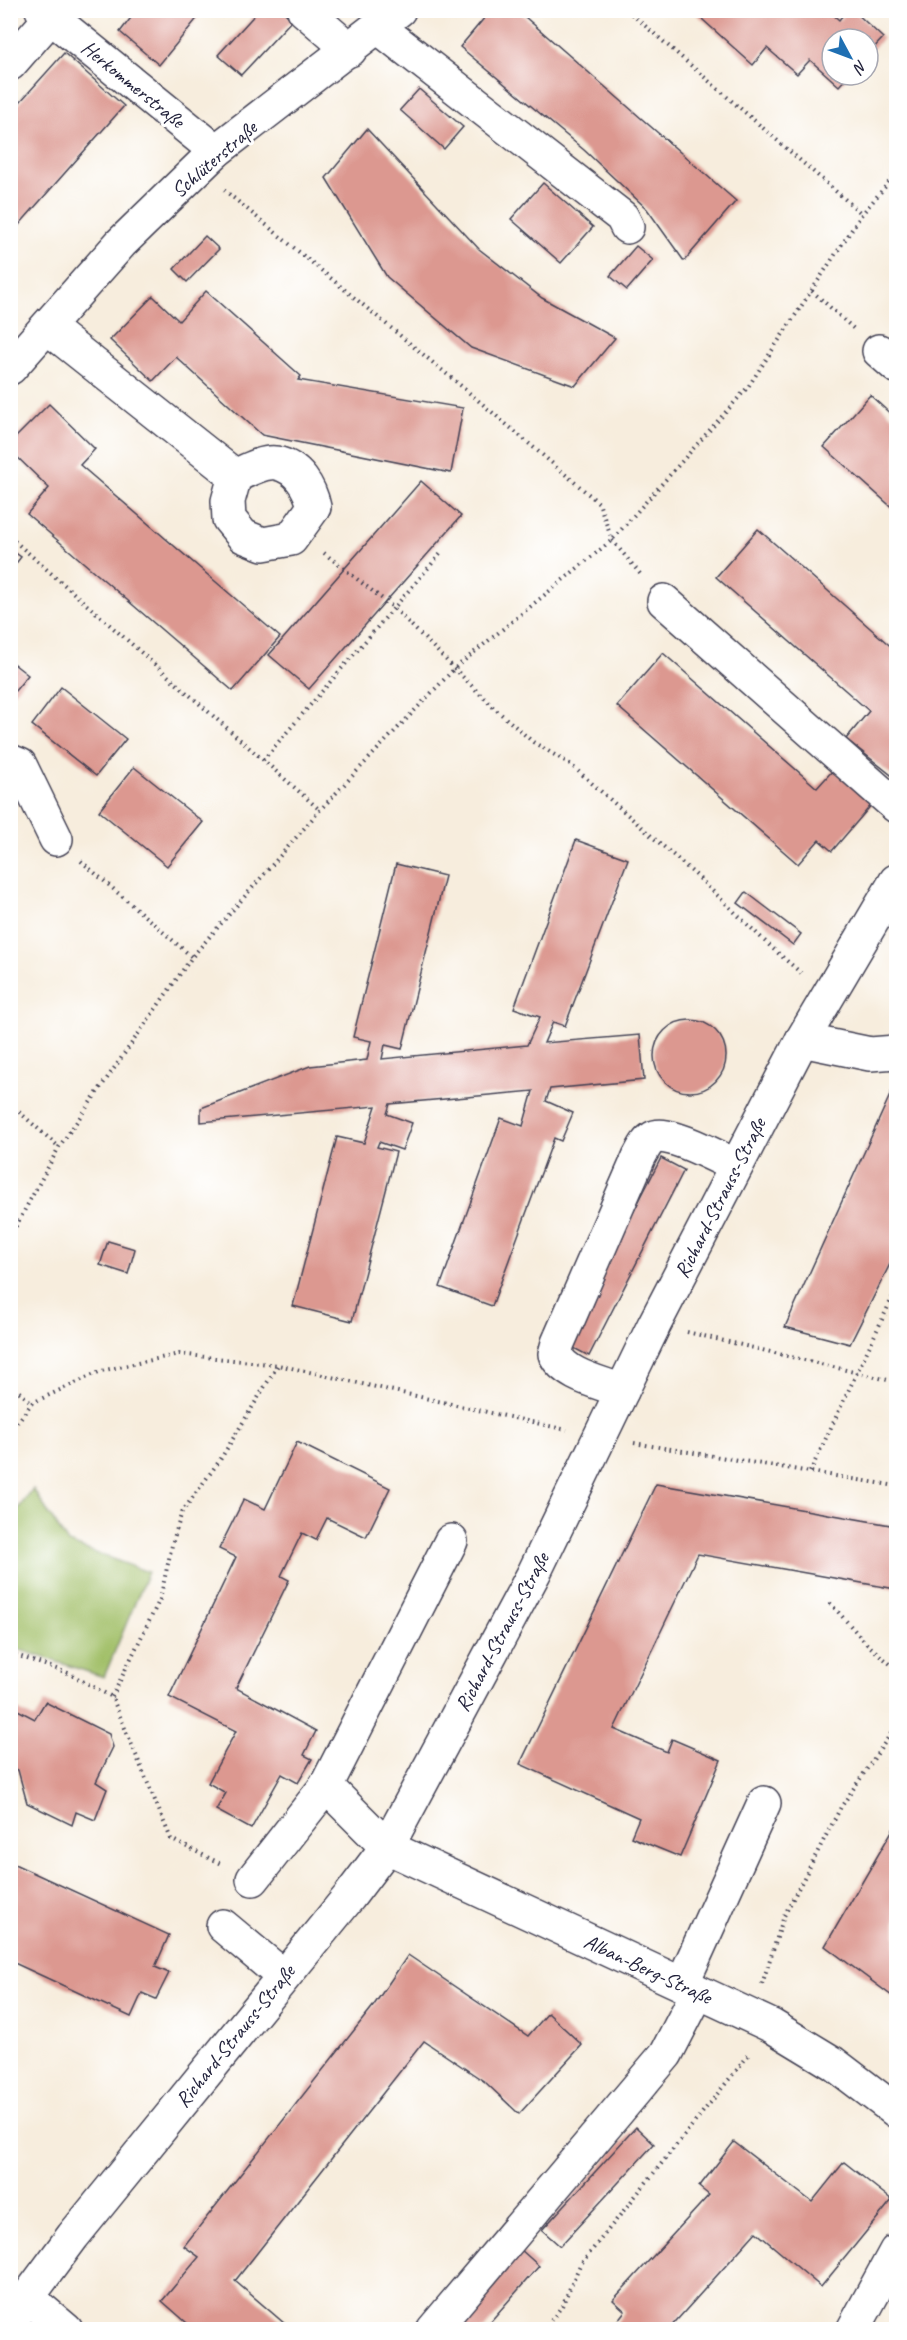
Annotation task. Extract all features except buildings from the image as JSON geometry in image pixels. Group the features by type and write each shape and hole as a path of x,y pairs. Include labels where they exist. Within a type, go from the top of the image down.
{"street":[{"path":"304,10 350,50"},
{"name":"Herkommerstraße","path":"10,64 46,14 207,160"},
{"path":"388,19 622,217 627,227"},
{"name":"Schlüterstraße","path":"10,368 121,243 207,160 388,19"},
{"path":"47,327 235,476"},
{"path":"275,462 297,473 311,494 314,507 298,533 291,539 263,544 243,536 229,519 228,501 235,476 254,467 275,462"},
{"path":"664,601 897,806"},
{"path":"10,760 20,765 56,839"},
{"name":"Richard-Strauss-Straße","path":"16,2311 73,2236 387,1847 534,1573 654,1324 802,1040 897,881"},
{"path":"802,1040 870,1054 897,1052"},
{"path":"622,1391 566,1369 555,1354 639,1157 654,1137 662,1135 686,1143 736,1166"},
{"path":"253,1880 326,1786 451,1541"},
{"path":"326,1786 387,1847"},
{"path":"433,2330 666,2054 764,1803"},
{"name":"Alban-Berg-Straße","path":"387,1847 758,2020 833,2063 897,2111"},
{"path":"223,1926 283,1976"},
{"path":"853,2330 897,2251"},
{"path":"16,2311 66,2330"}],"path":[{"path":"627,10 862,214"},
{"path":"207,160 460,385 599,503 612,540 664,601"},
{"path":"10,1237 59,1147 192,957 320,810 455,668 612,540 748,387 862,214 897,174"},
{"path":"812,291 888,358"},
{"path":"298,533 394,608 509,721 533,742 570,764 827,995"},
{"path":"10,537 320,810"},
{"path":"263,760 442,552"},
{"path":"56,839 192,957"},
{"path":"10,1104 59,1147"},
{"path":"810,1472 897,1290"},
{"path":"654,1324 897,1382"},
{"path":"10,1432 32,1403 101,1371 179,1354 279,1365 600,1437 897,1486"},
{"path":"112,1697 160,1599 172,1541 182,1512 220,1460 279,1365"},
{"path":"10,1384 32,1403"},
{"path":"830,1603 867,1644 897,1669"},
{"path":"10,1653 68,1672 112,1697 171,1839 253,1880"},
{"path":"544,2330 562,2306 580,2265 758,2020 761,1987 784,1916 841,1807 897,1726"}],"green space":[{"path":"33,1489 68,1543 148,1572 104,1677 11,1647 11,1518"}]}
